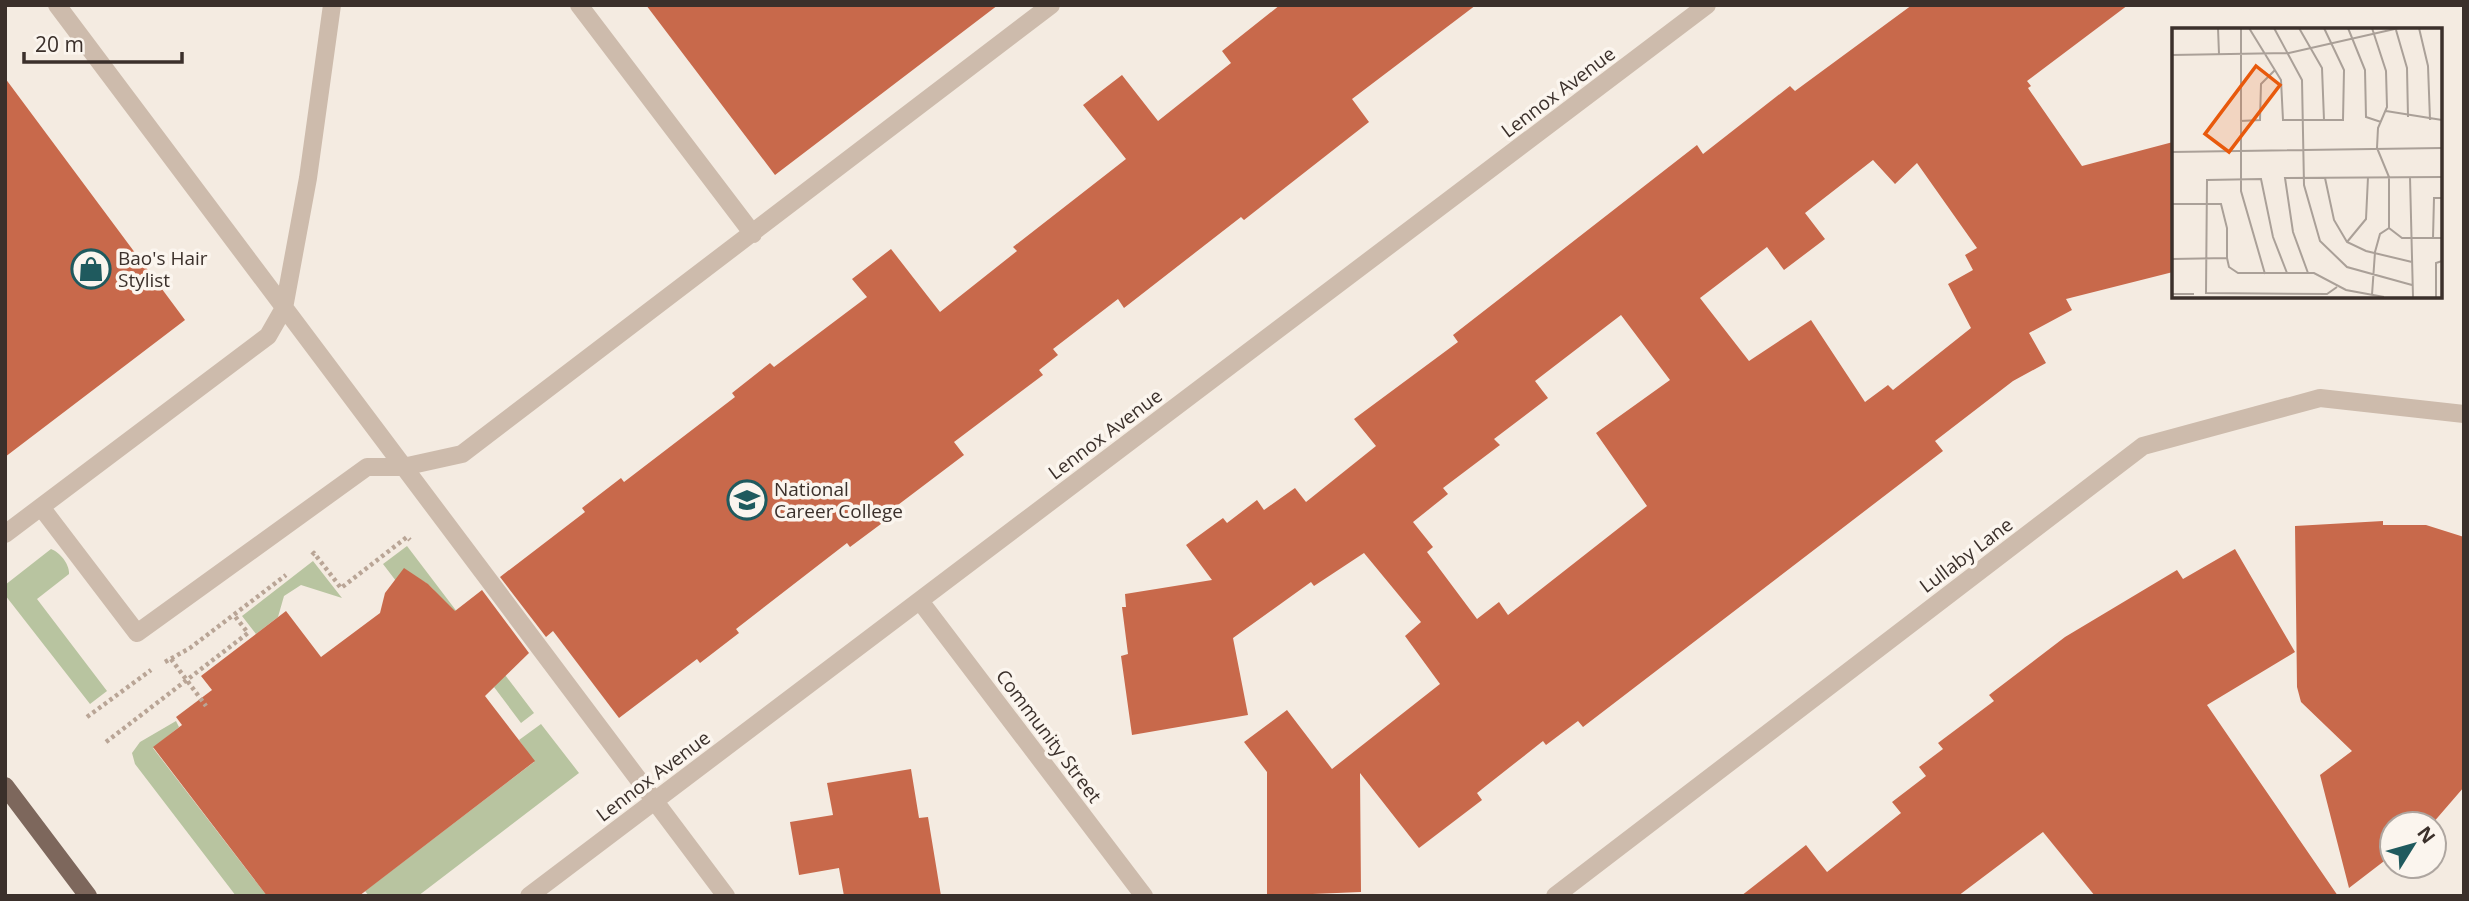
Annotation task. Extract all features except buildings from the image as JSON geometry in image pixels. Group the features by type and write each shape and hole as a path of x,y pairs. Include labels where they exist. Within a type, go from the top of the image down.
{"main road":[{"path":"5,786 11,807 88,896"}],"street":[{"path":"57,5 726,896"},
{"path":"5,534 268,336 284,308 308,178 332,5"},
{"path":"579,5 753,234"},
{"path":"41,507 137,632 367,467 403,467 462,454 1051,5"},
{"name":"Lennox Avenue","path":"529,896 1707,5"},
{"name":"Lullaby Lane","path":"1555,896 2143,446 2320,398 2464,414"},
{"name":"Community Street","path":"920,601 1144,896"}],"path":[{"path":"304,561 314,553 341,588 407,537 416,548"},
{"path":"87,717 143,674 171,659 234,615 294,569"},
{"path":"106,742 248,633 234,615"},
{"path":"171,659 206,706"}],"green space":[{"path":"407,546 534,713 521,723 494,687 498,682 433,589 416,579 396,581 383,564"},
{"path":"51,549 64,559 69,574 37,599 107,691 90,704 5,595 5,585"},
{"path":"313,561 342,598 301,585 284,596 278,617 256,634 242,616"},
{"path":"176,721 179,727 153,748 267,896 236,896 135,764 132,753 140,742"},
{"path":"541,724 579,773 418,896 369,896 365,891 534,762 519,740"}],"place":[{"name":"Bao's Hair Stylist","path":"91,269"},
{"name":"National Career College","path":"747,500"}]}
